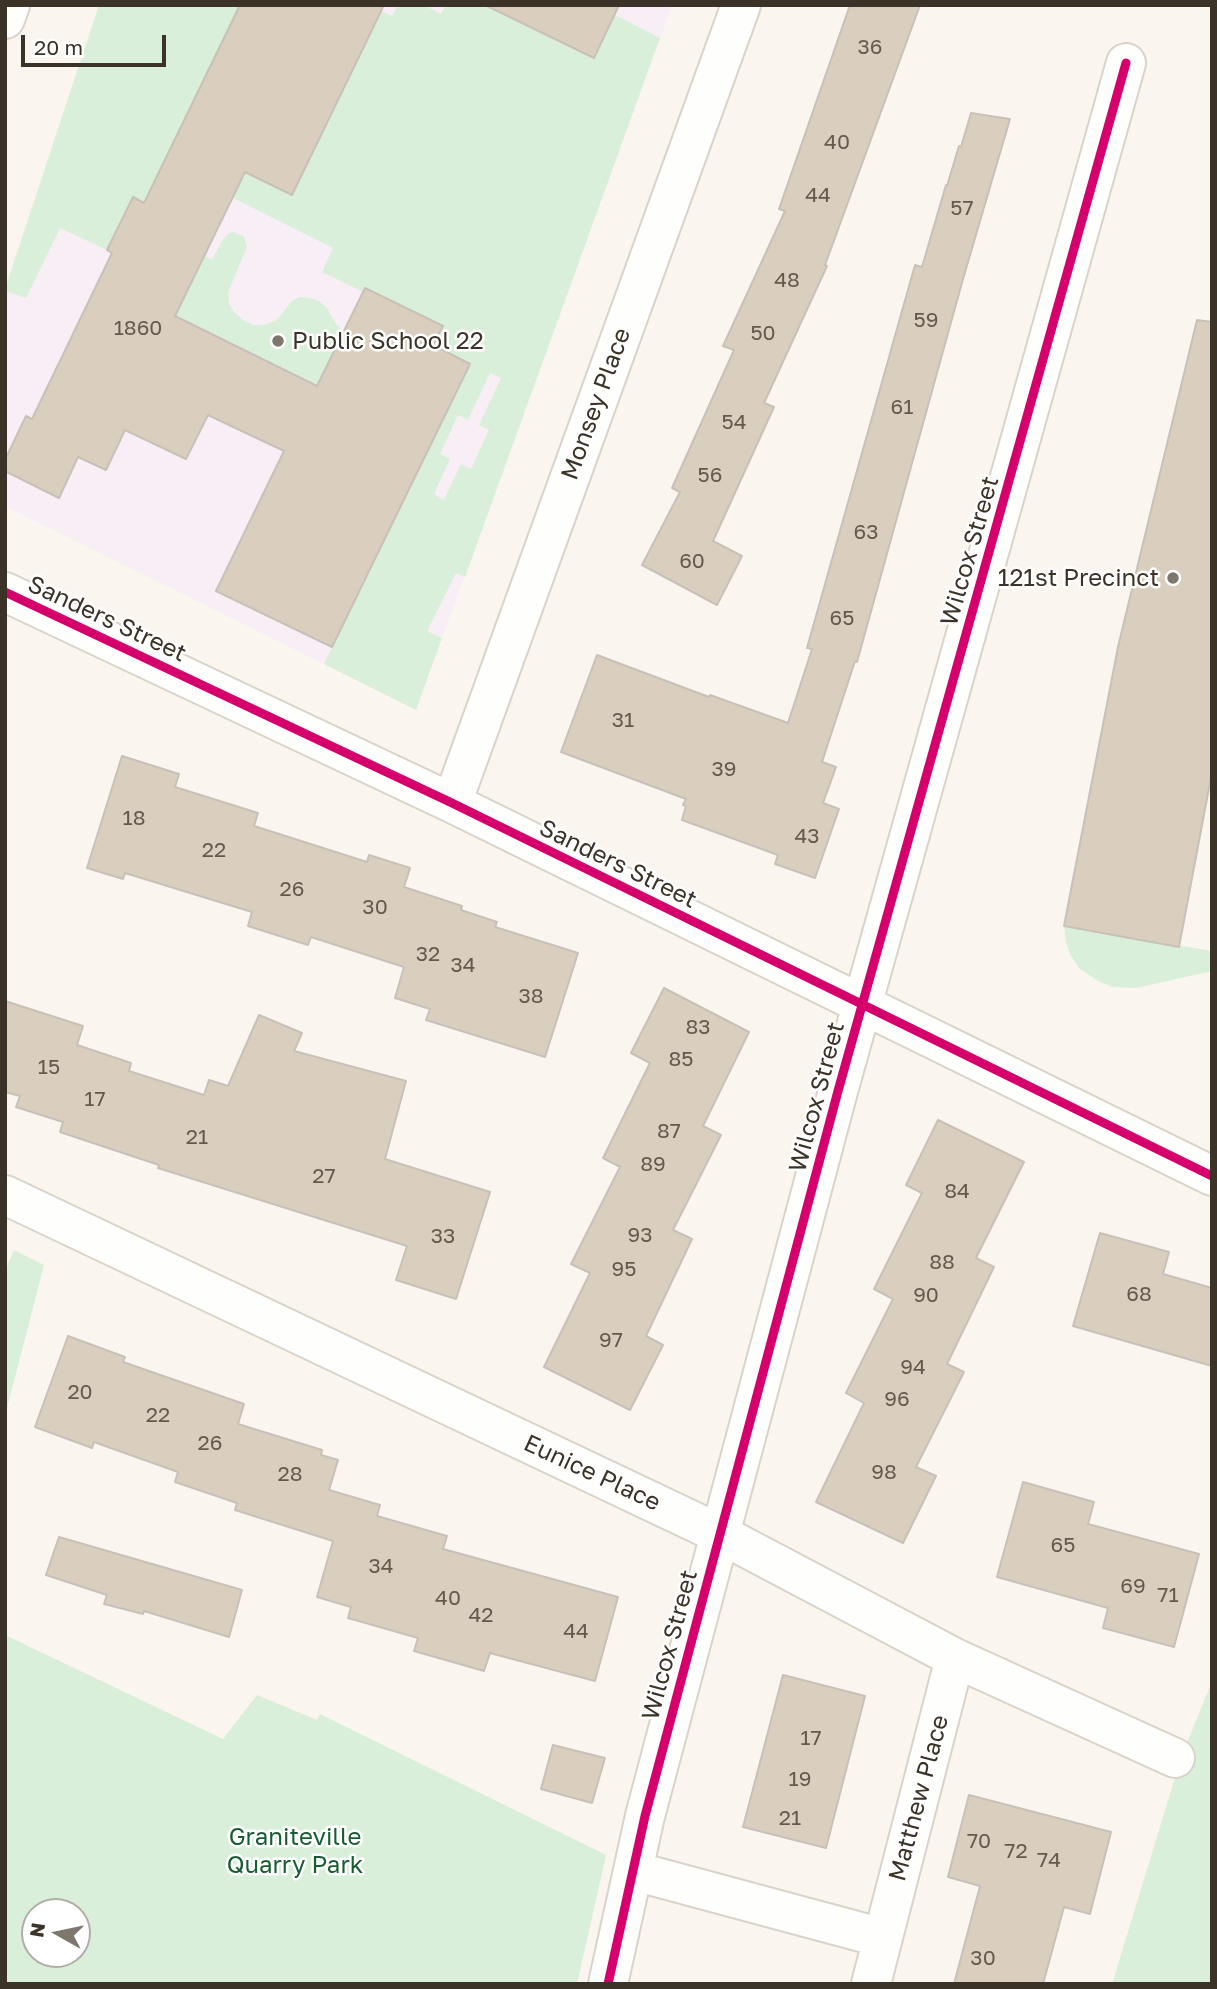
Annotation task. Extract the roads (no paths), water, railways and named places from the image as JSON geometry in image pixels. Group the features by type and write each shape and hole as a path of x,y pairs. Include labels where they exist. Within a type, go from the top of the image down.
{"street":[{"path":"5,19 10,5"},
{"name":"Monsey Place","path":"452,803 741,5"},
{"name":"Wilcox Street","path":"608,1984 645,1816 838,1091 1126,63"},
{"name":"Sanders Street","path":"5,592 452,803 1212,1176"},
{"name":"Eunice Place","path":"5,1195 720,1534 955,1658 1175,1758"},
{"name":"Matthew Place","path":"871,1984 955,1658"},
{"path":"634,1871 883,1938"}],"place":[{"name":"Public School 22","path":"278,341"},
{"name":"121st Precinct","path":"1173,578"}],"park label":[{"name":"Graniteville Quarry Park","path":"295,1851"}]}
